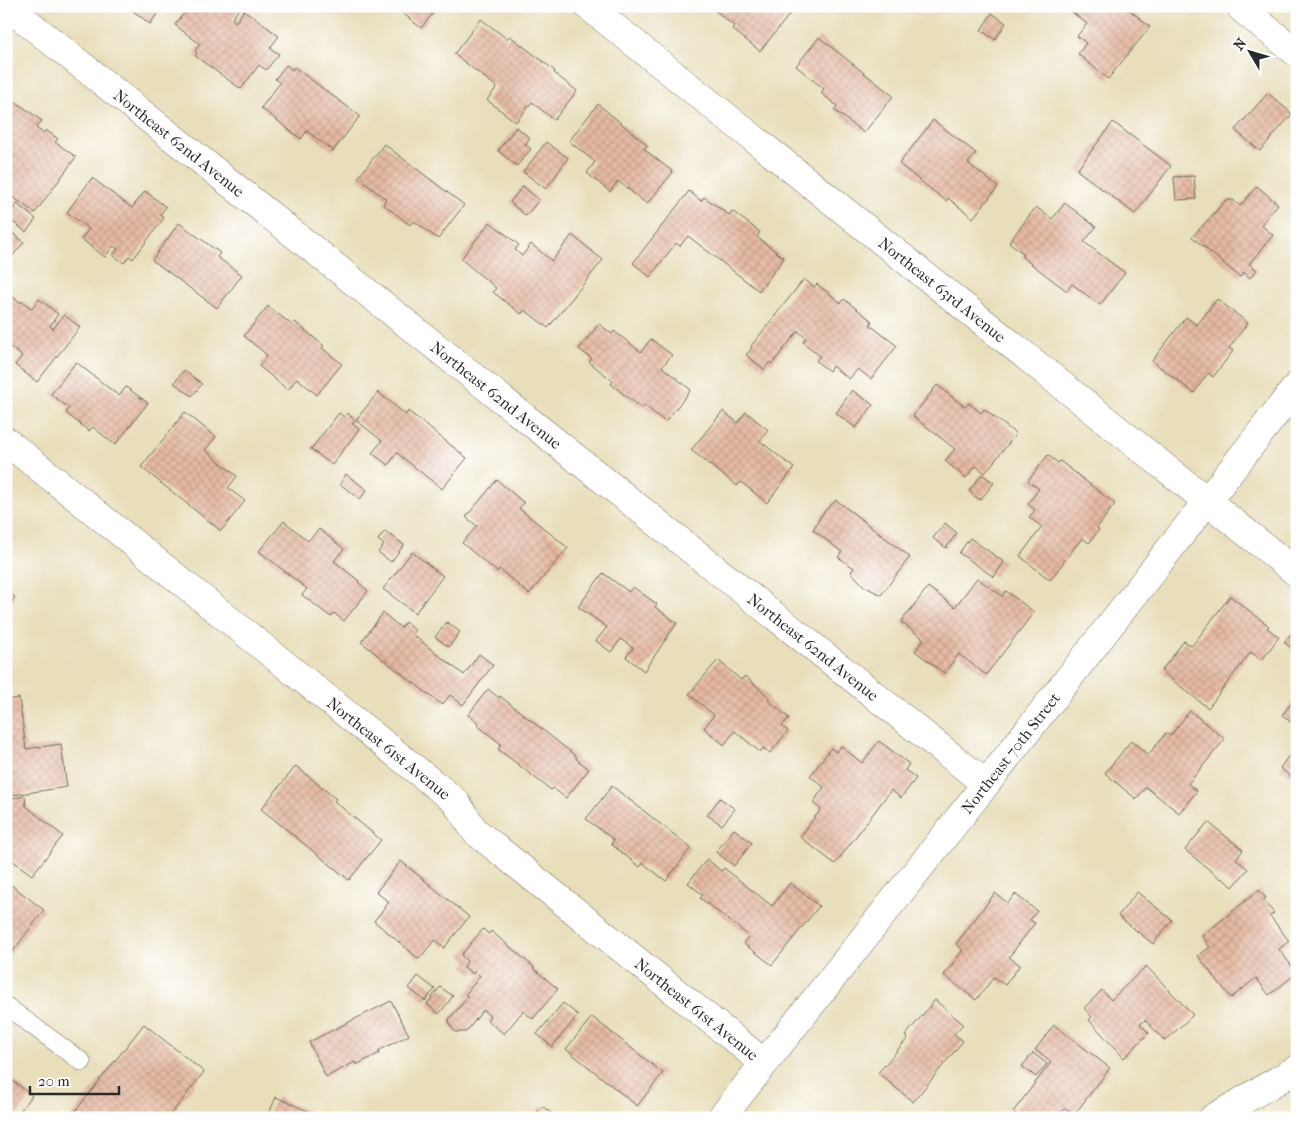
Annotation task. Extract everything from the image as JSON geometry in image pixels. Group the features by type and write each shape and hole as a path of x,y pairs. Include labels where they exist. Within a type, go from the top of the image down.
{"street":[{"name":"Northeast 62nd Avenue","path":"7,6 986,784"},
{"name":"Northeast 63rd Avenue","path":"588,6 1297,573"},
{"path":"1240,7 1297,53"},
{"name":"Northeast 70th Street","path":"721,1118 763,1062 986,784 1297,386"},
{"name":"Northeast 61st Avenue","path":"6,441 455,801 475,831 763,1062"},
{"path":"1213,1118 1297,1069"}],"lane":[{"path":"6,1006 82,1062"}],"building":[{"path":"127,6 163,6 150,24"},
{"path":"189,6 241,6 232,19 236,22 244,10 279,36 270,48 279,54 266,70 259,65 241,89 195,56 197,53 195,51 200,44 175,25"},
{"path":"372,6 391,6 383,15"},
{"path":"394,6 439,6 421,28"},
{"path":"710,6 780,6 790,14 760,51 732,29 734,26"},
{"path":"1065,6 1126,6 1150,27 1108,79 1078,54 1086,43 1077,36 1087,24"},
{"path":"992,13 1006,23 995,40 981,30"},
{"path":"481,19 507,39 510,36 577,91 554,120 532,102 516,122 487,100 497,87 454,54"},
{"path":"819,37 893,96 864,133 834,110 837,106 821,93 824,89 796,66"},
{"path":"286,65 292,70 294,67 360,116 333,151 307,131 301,139 261,108 280,83 275,79"},
{"path":"1268,93 1292,114 1260,151 1235,130"},
{"path":"15,101 42,121 36,128 43,133 46,130 58,139 55,142 76,157 35,213 6,192 6,188 11,181 6,177 6,117 8,114 6,113"},
{"path":"598,104 647,145 644,149 673,172 647,204 618,181 610,192 587,173 595,162 569,141"},
{"path":"933,120 976,153 968,163 998,187 973,218 948,198 946,201 899,164"},
{"path":"1113,122 1171,166 1135,214 1077,170"},
{"path":"516,127 530,138 525,144 531,149 517,166 498,151"},
{"path":"546,142 568,158 546,189 523,172"},
{"path":"384,144 464,205 438,239 414,221 410,225 383,204 386,199 358,178"},
{"path":"1194,176 1196,199 1176,200 1174,177"},
{"path":"92,178 132,208 145,191 166,207 160,215 164,218 133,259 129,256 124,263 113,255 118,249 113,246 105,257 81,239 89,229 67,212"},
{"path":"523,186 539,200 526,216 510,202"},
{"path":"1257,186 1278,204 1261,225 1273,235 1249,264 1257,270 1250,278 1244,272 1240,277 1192,237 1226,200 1233,200 1240,206"},
{"path":"689,191 701,201 704,197 729,215 732,211 760,232 757,237 784,258 759,291 688,236 680,246 676,243 650,277 633,263"},
{"path":"1065,203 1096,227 1084,242 1125,273 1100,305 1072,284 1067,291 1022,257 1024,254 1009,242 1036,207 1052,219"},
{"path":"17,204 36,219 26,232 7,217"},
{"path":"490,222 519,245 515,250 522,256 531,244 552,261 572,235 603,260 548,328 525,310 521,314 493,292 496,288 461,259"},
{"path":"179,223 220,253 217,257 242,275 217,308 152,260"},
{"path":"6,228 24,242 6,264"},
{"path":"804,279 814,287 817,284 841,303 844,299 872,321 870,325 897,346 871,379 858,369 849,379 832,366 829,371 816,361 820,356 803,342 806,338 798,331 772,364 770,362 764,369 746,355"},
{"path":"6,292 32,309 39,299 58,314 50,326 53,329 64,315 80,327 37,382 15,365 22,356 6,344"},
{"path":"1217,299 1248,323 1229,348 1233,351 1213,377 1208,373 1194,393 1152,361 1186,317 1197,325"},
{"path":"268,306 292,325 295,322 342,364 317,395 297,378 288,390 259,366 267,355 244,336"},
{"path":"599,324 612,334 614,331 641,352 651,339 672,355 662,367 691,390 665,422 644,405 641,408 611,384 613,381 589,362 592,359 579,349"},
{"path":"76,362 119,396 126,387 148,403 115,445 93,427 89,431 66,413 69,408 51,394"},
{"path":"184,370 202,384 192,396 174,383"},
{"path":"937,385 965,407 969,403 981,413 984,409 1016,434 985,473 976,466 966,478 945,461 955,449 913,416"},
{"path":"852,390 873,405 856,428 836,413"},
{"path":"378,392 406,415 408,411 467,458 442,489 397,453 388,465 372,453 382,441 356,420"},
{"path":"723,411 738,423 746,412 768,430 760,441 794,468 767,503 741,482 737,486 691,450"},
{"path":"185,412 216,437 205,450 237,476 228,488 245,501 221,531 141,467"},
{"path":"339,413 344,417 347,413 355,420 352,424 359,429 332,465 311,449"},
{"path":"1048,455 1058,463 1060,461 1115,504 1097,528 1099,530 1089,543 1082,538 1050,580 1020,556 1042,527 1029,517 1035,510 1028,504 1039,489 1028,481"},
{"path":"346,474 367,490 360,499 340,484"},
{"path":"982,474 994,483 980,500 969,491"},
{"path":"497,480 524,503 519,508 568,548 529,594 499,569 497,572 462,543 477,526 466,517"},
{"path":"836,500 910,557 881,595 864,586 851,572 854,568 838,557 842,552 813,530 822,514"},
{"path":"284,521 308,541 319,529 344,549 334,561 359,581 368,591 344,621 334,613 331,617 302,595 307,589 259,551"},
{"path":"945,523 957,533 946,548 933,538"},
{"path":"385,531 404,545 391,562 378,552 384,545 378,540"},
{"path":"970,538 1004,562 994,577 959,553"},
{"path":"412,552 443,576 415,613 383,589"},
{"path":"603,573 629,592 633,587 657,604 655,607 677,623 644,671 626,657 633,648 621,639 611,652 596,641 607,627 578,607"},
{"path":"977,578 1002,596 1006,591 1034,612 986,675 959,654 944,673 915,651 924,639 901,622 928,587 955,607"},
{"path":"6,591 15,597 6,610"},
{"path":"1230,596 1269,626 1267,628 1279,637 1262,660 1251,652 1208,708 1161,671 1184,641 1192,646"},
{"path":"383,613 401,628 405,622 415,630 412,634 464,675 479,654 493,665 463,705 450,695 442,705 361,642"},
{"path":"447,622 460,632 449,647 435,637"},
{"path":"1297,627 1297,653 1284,642"},
{"path":"718,660 741,680 745,676 789,718 782,726 788,731 770,753 763,748 760,752 735,731 724,745 704,728 714,715 689,694"},
{"path":"488,689 499,698 500,696 577,757 576,759 589,769 566,798 553,788 551,790 498,749 501,744 477,725 479,723 468,715"},
{"path":"1297,696 1297,727 1282,715"},
{"path":"19,698 26,749 61,744 67,787 6,796 6,700"},
{"path":"1190,711 1225,739 1188,784 1197,791 1179,813 1146,787 1136,799 1105,773 1131,741 1148,755 1166,733 1170,736"},
{"path":"879,741 909,764 905,770 916,778 901,798 891,790 835,864 800,837 821,809 813,803 824,787 810,776 831,748 836,752 841,746 862,763"},
{"path":"1290,754 1297,759 1297,777 1295,780 1280,768"},
{"path":"296,766 381,840 349,880 261,809"},
{"path":"612,786 691,848 666,881 643,863 640,867 611,844 614,840 586,819"},
{"path":"25,796 26,806 63,836 32,875 6,856 6,831 10,826 6,799"},
{"path":"720,798 735,809 722,825 707,815"},
{"path":"1208,822 1243,850 1236,859 1248,869 1233,887 1185,850"},
{"path":"734,829 752,843 734,866 716,852"},
{"path":"707,859 721,871 724,868 772,906 790,883 819,906 772,965 743,943 749,936 700,898 703,895 688,883"},
{"path":"401,861 469,917 444,948 435,940 419,959 374,921 389,902 376,892"},
{"path":"6,881 44,910 11,954 6,950"},
{"path":"1259,890 1266,898 1263,900 1274,913 1270,916 1289,941 1279,949 1297,973 1269,995 1256,978 1231,998 1198,956 1210,947 1202,936"},
{"path":"1137,892 1172,920 1153,944 1118,916"},
{"path":"995,893 1008,903 1015,894 1037,911 1030,920 1035,923 1009,957 1020,965 1005,985 994,977 976,1000 944,975 963,950 956,944"},
{"path":"483,929 489,934 491,931 558,989 533,1019 523,1011 504,1034 487,1020 490,1016 483,1010 466,1032 455,1032 450,1025 449,1019 468,997 465,995 480,976 475,971 473,974 464,967 467,961 461,955"},
{"path":"1146,966 1193,1015 1165,1041 1145,1020 1140,1024 1149,1033 1124,1058 1089,1020 1092,1017 1084,1008 1102,990 1111,1000"},
{"path":"418,976 435,989 425,1001 409,988"},
{"path":"440,987 453,996 439,1014 427,1004"},
{"path":"935,1000 963,1024 954,1034 963,1041 913,1102 878,1073 908,1038 905,1036"},
{"path":"391,1001 409,1035 378,1051 380,1053 356,1065 355,1062 326,1077 309,1042"},
{"path":"563,1003 578,1015 552,1047 537,1034"},
{"path":"592,1017 663,1073 637,1106 566,1049"},
{"path":"144,1024 204,1072 168,1118 70,1118"},
{"path":"1054,1025 1110,1068 1074,1115 1065,1108 1058,1118 1021,1118 1013,1112 1051,1062 1035,1050"},
{"path":"1033,1053 1047,1064 1036,1077 1022,1066"},
{"path":"6,1075 32,1096 14,1118 6,1118"},
{"path":"276,1097 312,1113 310,1118 267,1118"},
{"path":"542,1106 557,1118 533,1118"}]}
